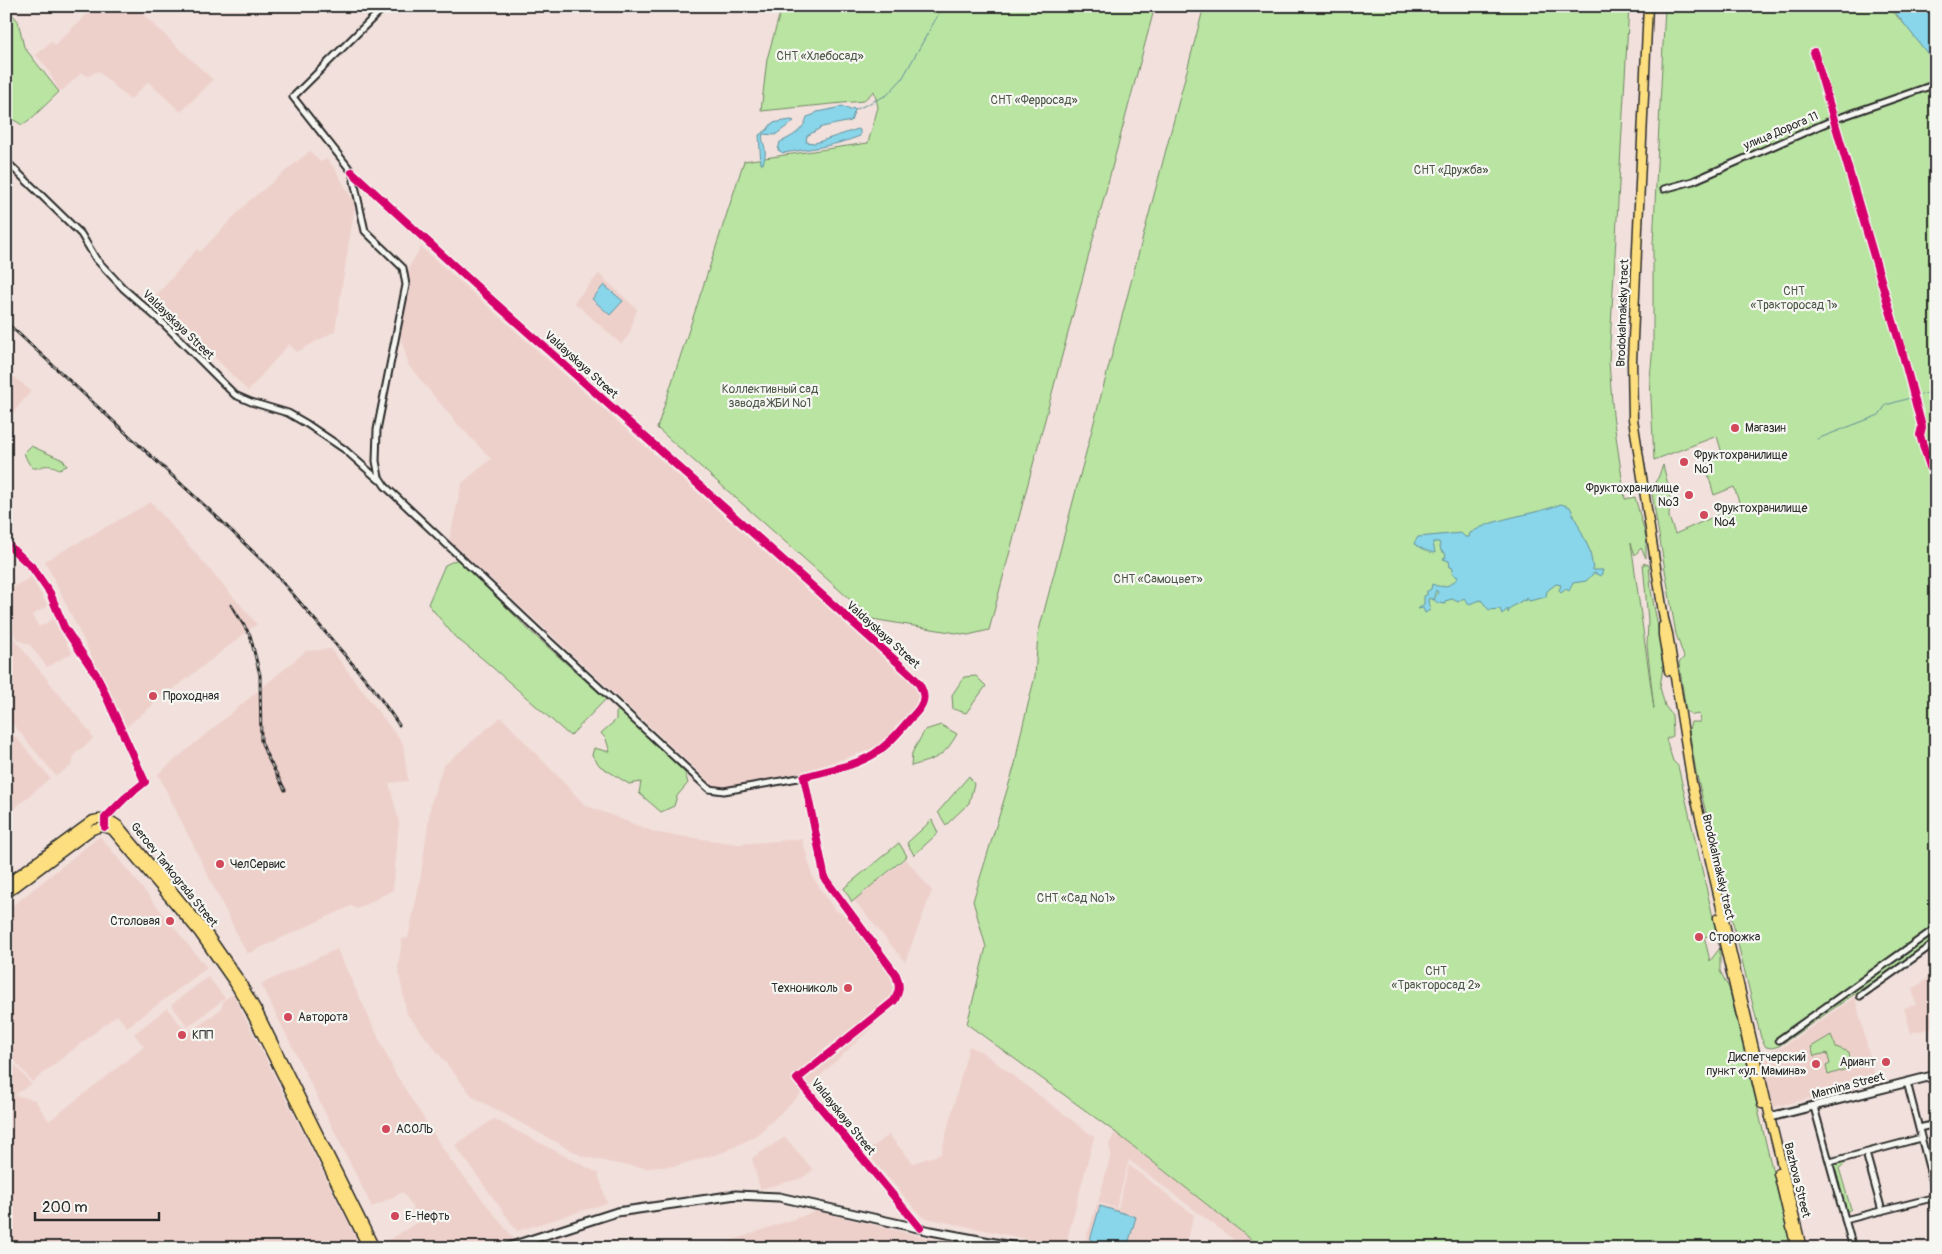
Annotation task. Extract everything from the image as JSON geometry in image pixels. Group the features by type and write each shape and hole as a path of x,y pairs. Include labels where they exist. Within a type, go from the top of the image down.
{"main road":[{"name":"Brodokalmaksky tract","path":"1648,6 1640,146 1632,393 1637,451 1664,619 1663,635 1685,771 1767,1118"},
{"path":"6,884 92,820 105,822"},
{"name":"Geroev Tankograda Street","path":"368,1248 234,982 189,921 105,822 111,820 127,835 205,930 239,979 258,1012 375,1248"},
{"path":"6,894 105,822"},
{"name":"Bazhova Street","path":"1767,1118 1796,1248"},
{"name":"Bazhova Street","path":"1767,1118 1802,1248"}],"street":[{"path":"385,6 293,97 352,172 365,231 403,268 406,285 377,430 376,461 379,477 386,486"},
{"path":"1814,52 1903,355 1922,427 1920,434 1922,442 1936,485"},
{"name":"улица Дорога 11","path":"1664,189 1694,181 1833,120 1936,84"},
{"name":"Valdayskaya Street","path":"6,161 81,234 96,259 123,288 164,324 235,395 288,413 344,449 386,486 534,628 709,789 724,791 804,777 866,759 889,742 922,704 924,698 923,691 918,682 482,292 352,172"},
{"path":"6,543 32,567 50,593 64,628 96,676 145,782 125,798 105,822"},
{"name":"Valdayskaya Street","path":"804,777 825,879 896,975 899,984 899,994 894,1001 797,1079 920,1228"},
{"path":"1779,1040 1936,928"},
{"path":"1860,996 1936,942"},
{"name":"Mamina Street","path":"1767,1118 1936,1075"},
{"path":"1845,1220 1882,1212 1936,1196 1907,1082"},
{"path":"1814,1107 1853,1248"},
{"path":"1919,1128 1936,1124"},
{"path":"1830,1162 1921,1138"},
{"path":"1866,1153 1882,1212"},
{"path":"1929,1168 1936,1166"},
{"path":"506,1248 617,1212 736,1195 779,1196 920,1228 1022,1248"}],"shaded area":[{"path":"95,6 98,9 102,6 134,6 213,80 181,112 148,82 130,100 98,71 88,76 81,73 63,90 59,91 47,68 36,55 51,41 55,45"},
{"path":"310,151 320,162 327,159 335,169 355,204 335,331 297,352 289,344 248,391 155,297 197,249 200,252 248,202"},
{"path":"421,247 919,689 916,707 876,748 807,771 725,788 713,785 449,540 462,483 491,459 454,420 409,366 398,328 410,265"},
{"path":"599,274 637,309 629,335 621,344 574,302"},
{"path":"6,370 31,391 6,421"},
{"path":"151,502 257,624 167,694 165,693 153,699 154,704 126,727 45,561"},
{"path":"31,577 48,606 32,615 39,627 53,619 72,653 47,667 30,645 17,639 6,624 6,591"},
{"path":"6,629 90,732 93,739 76,753 72,760 74,761 72,765 56,776 6,716"},
{"path":"331,649 403,744 408,781 389,783 399,822 393,890 357,909 351,906 247,954 158,774 306,651"},
{"path":"501,717 585,805 657,833 739,844 802,839 813,878 835,910 846,916 905,987 902,999 756,1136 724,1152 675,1166 647,1168 617,1164 582,1156 473,1097 407,1014 398,969 402,939 408,938 420,881 431,803 443,766"},
{"path":"14,736 50,778 6,816 6,742"},
{"path":"100,836 207,968 127,1027 117,1015 32,1082 6,1050 6,911"},
{"path":"906,859 932,891 905,962 854,900"},
{"path":"337,949 395,1073 449,1158 514,1239 485,1248 391,1248 388,1241 421,1220 403,1192 372,1207 261,984"},
{"path":"1936,973 1936,1027 1911,1033 1904,1008 1916,1005 1912,989"},
{"path":"208,977 225,998 188,1027 171,1005"},
{"path":"233,994 361,1248 6,1248 6,1054 31,1084 15,1095 35,1100 49,1121 144,1047 134,1034 167,1008 188,1034 221,1009 224,1000"},
{"path":"1855,997 1876,1082 1774,1107 1760,1055 1781,1048"},
{"path":"969,1046 982,1052 1094,1137 1065,1247 922,1217 866,1152 889,1135 913,1163 941,1154"},
{"path":"494,1119 598,1173 607,1203 517,1231 455,1145"},
{"path":"1115,1132 1262,1248 1232,1248 1234,1240 1129,1160 1116,1208 1098,1202 1111,1154 1109,1144"},
{"path":"785,1137 813,1170 802,1178 760,1189 752,1158"},
{"path":"1129,1165 1194,1215 1185,1248 1083,1248 1097,1204 1118,1209"},
{"path":"817,1211 936,1240 979,1248 710,1248"}],"green space":[{"path":"782,6 1155,6 989,630 968,635 872,619 657,428 744,161 868,143 878,107 874,91 863,101 761,111 767,59"},
{"path":"1204,6 1629,6 1609,362 1613,415 1625,499 1635,497 1646,537 1646,558 1641,548 1635,555 1631,543 1654,709 1647,645 1648,621 1643,563 1649,565 1651,590 1658,627 1663,667 1660,687 1665,706 1672,715 1673,736 1666,739 1673,761 1678,766 1716,930 1711,937 1704,936 1710,961 1720,948 1720,971 1729,988 1791,1248 1262,1248 1115,1132 967,1024 986,947 973,901 1015,764 1035,676 1038,634"},
{"name":"СНТ «Тракторосад 1»","path":"1665,6 1887,6 1936,57 1936,938 1779,1046 1772,1048 1766,1047 1761,1038 1696,772 1689,729 1691,722 1700,722 1699,714 1693,715 1686,711 1679,663 1684,657 1676,634 1651,488 1658,478 1663,465 1670,492 1669,517 1675,534 1740,505 1734,487 1714,495 1705,464 1723,457 1717,436 1654,460 1650,378 1653,346 1653,244"},
{"path":"6,7 18,21 24,47 59,92 22,125 6,115"},
{"path":"31,446 63,460 67,466 59,469 53,466 33,468 27,461 24,453"},
{"path":"458,559 530,631 606,699 570,736 483,659 455,637 428,604 445,565"},
{"path":"976,676 986,686 966,713 953,709 952,695 964,677"},
{"path":"619,709 685,773 688,783 677,796 674,806 661,812 639,793 641,782 629,784 600,766 592,755 594,748 610,752 606,739 601,733 616,720 616,713"},
{"path":"941,725 957,734 948,748 939,756 911,766 912,753 925,730"},
{"path":"969,776 974,784 969,803 946,825 938,812"},
{"path":"932,820 938,833 914,855 907,843"},
{"path":"899,843 907,856 852,902 844,888"},
{"path":"1831,1035 1836,1047 1849,1052 1851,1066 1828,1075 1826,1066 1830,1064 1827,1053 1814,1056 1811,1047"},
{"path":"1845,1159 1846,1163 1839,1168 1851,1209 1846,1212 1832,1163"}],"water":[{"path":"1890,6 1936,6 1936,62 1931,58"},
{"path":"842,106 855,110 851,121 822,127 807,136 806,142 815,143 858,129 860,130 860,136 841,142 783,153 778,150 780,142 797,132 803,126 807,117 817,112"},
{"path":"794,121 775,135 763,134 765,154 763,164 761,164 759,135 767,130 772,123"},
{"path":"604,285 623,301 610,315 592,299"},
{"path":"1561,504 1570,507 1590,551 1593,570 1603,570 1601,576 1594,573 1586,581 1573,583 1569,591 1566,589 1561,593 1559,591 1561,585 1556,584 1547,591 1546,597 1529,601 1526,597 1525,601 1523,600 1510,608 1508,613 1508,609 1502,614 1500,609 1489,610 1481,600 1469,604 1464,598 1458,602 1452,599 1445,601 1445,604 1438,603 1434,600 1438,592 1436,590 1433,600 1429,598 1428,600 1430,610 1425,613 1423,608 1418,609 1424,604 1424,596 1428,594 1426,592 1431,589 1432,584 1446,586 1453,583 1458,577 1452,574 1453,568 1450,567 1449,561 1443,559 1446,557 1445,553 1441,551 1439,542 1433,542 1435,553 1416,545 1414,543 1418,537 1461,533 1465,537 1469,537 1470,533 1492,523"},
{"path":"1100,1206 1136,1217 1127,1248 1115,1248 1090,1240"}],"waterway":[{"path":"855,110 887,95 902,79 943,6"},
{"path":"1917,396 1936,391"},
{"path":"1817,439 1879,415 1886,405 1913,397"}],"railway":[{"path":"6,322 273,571 373,688 399,725"},
{"path":"231,605 250,635 260,675 261,741 285,790"}],"cycle path":[{"path":"1814,52 1903,355 1922,427 1920,435 1936,485"},
{"path":"352,172 475,285 896,661 916,680 921,688 924,697 920,707 893,738 874,754 840,768 804,777 825,879 896,975 899,988 894,1001 797,1079 920,1228"},
{"path":"6,543 32,567 50,593 64,627 97,676 145,782 105,818 105,827"}],"place":[{"name":"Магазин","path":"1735,428"},
{"name":"Фруктохранилище №1","path":"1684,462"},
{"name":"Фруктохранилище №3","path":"1689,495"},
{"name":"Фруктохранилище №4","path":"1704,515"},
{"name":"Проходная","path":"153,696"},
{"name":"ЧелСервис","path":"220,864"},
{"name":"Столовая","path":"170,921"},
{"name":"Сторожка","path":"1699,937"},
{"name":"Технониколь","path":"848,988"},
{"name":"Авторота","path":"288,1017"},
{"name":"КПП","path":"182,1035"},
{"name":"Ариант","path":"1886,1062"},
{"name":"Диспетчерский пункт «ул. Мамина»","path":"1816,1064"},
{"name":"АСОЛЬ","path":"386,1129"},
{"name":"E-Нефть","path":"395,1216"}],"park label":[{"name":"СНТ «Хлебосад»","path":"820,56"},
{"name":"СНТ «Ферросад»","path":"1034,100"},
{"name":"СНТ «Дружба»","path":"1451,170"},
{"name":"Коллективный сад завода ЖБИ №1","path":"770,396"},
{"name":"СНТ «Самоцвет»","path":"1158,579"},
{"name":"СНТ «Сад №1»","path":"1076,898"},
{"name":"СНТ «Тракторосад 2»","path":"1436,978"}]}
